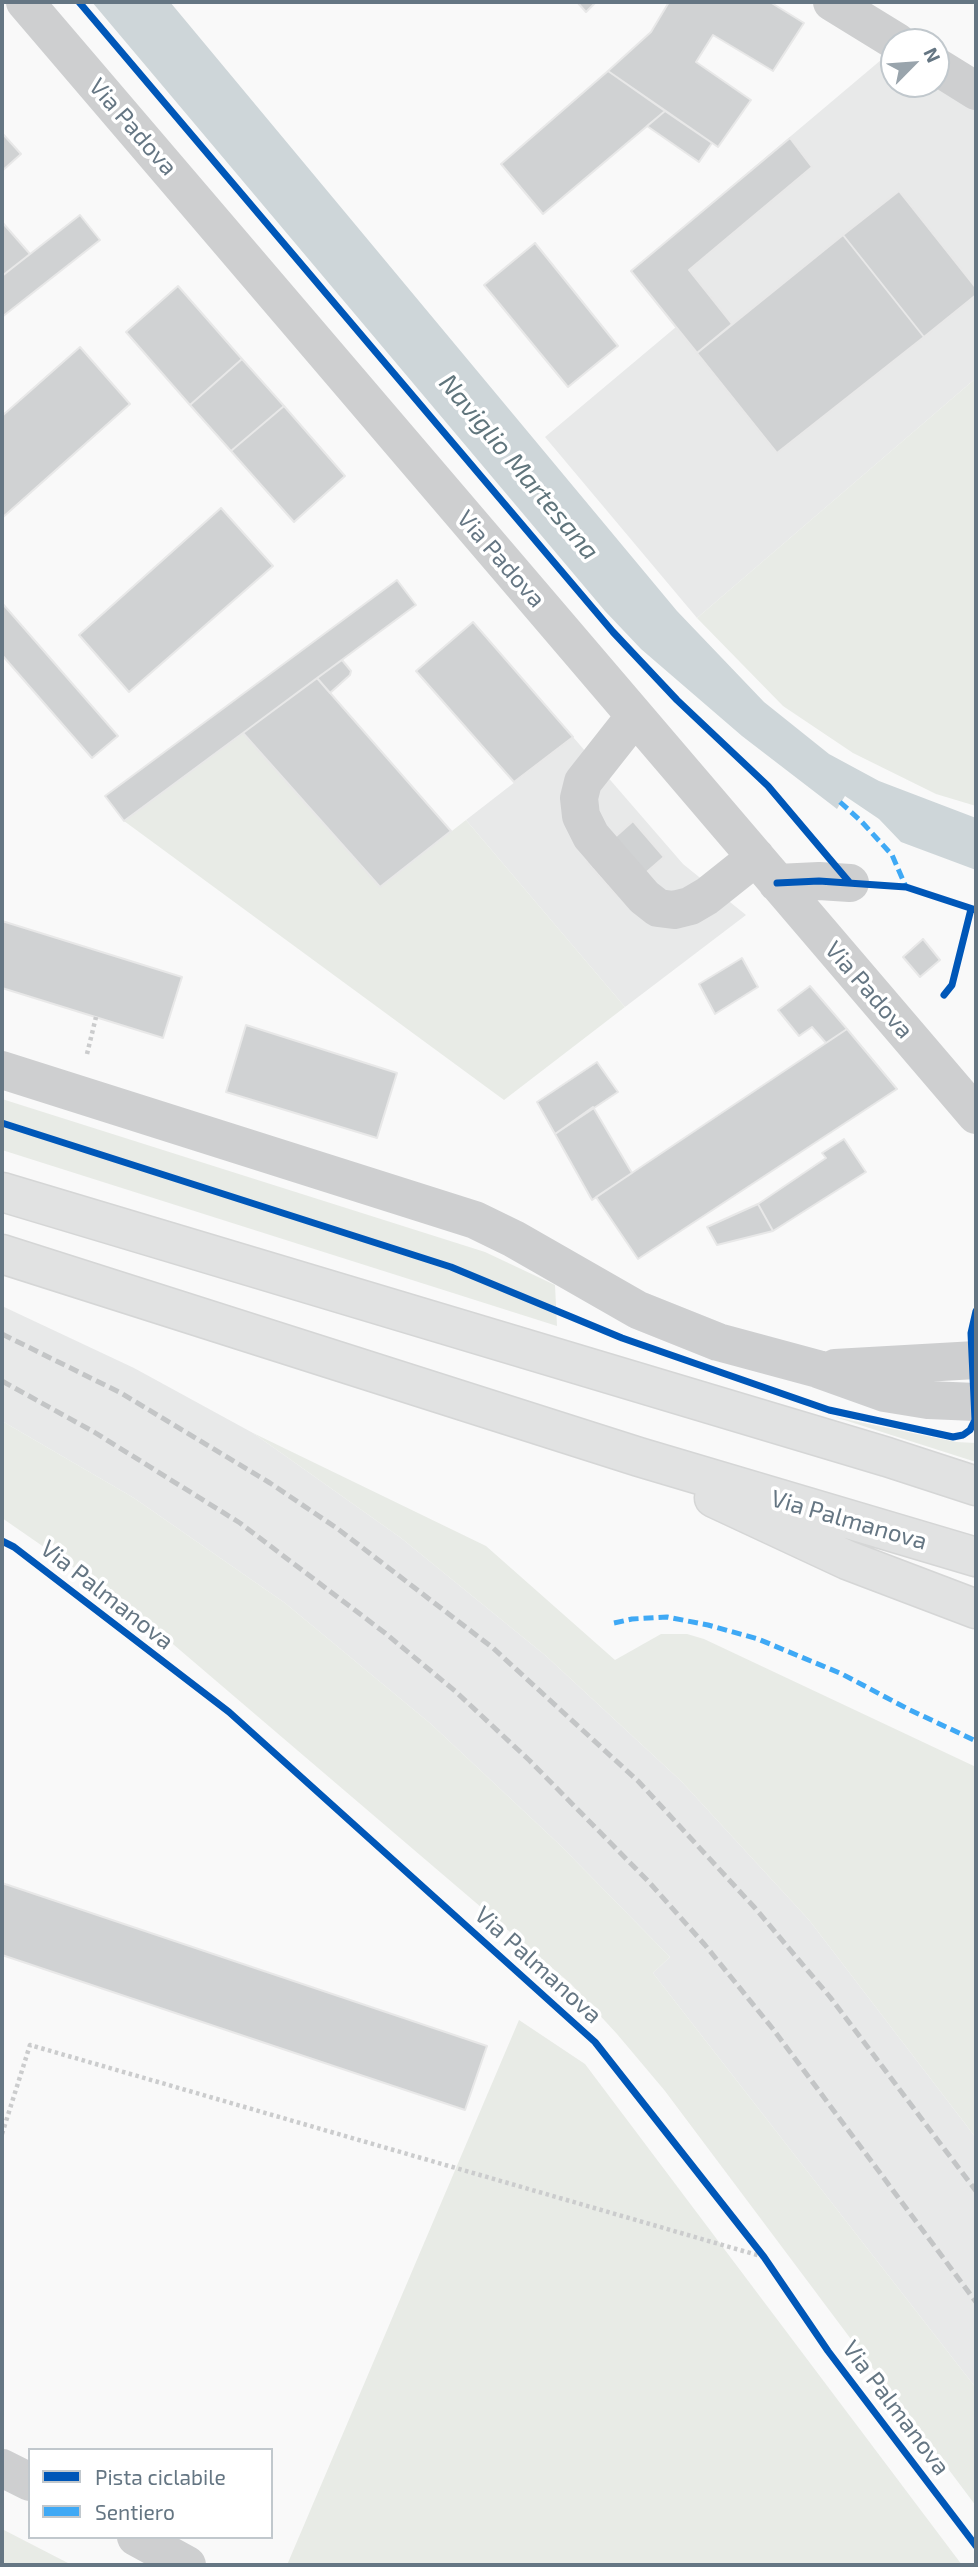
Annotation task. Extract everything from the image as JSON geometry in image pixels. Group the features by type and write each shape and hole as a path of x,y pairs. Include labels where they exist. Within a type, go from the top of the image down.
{"highway":[{"path":"2,1192 874,1453 976,1486"},
{"name":"Via Palmanova","path":"2,1254 639,1457 976,1557"},
{"path":"639,1457 743,1513 814,1546 976,1609"}],"street":[{"name":"Via Padova","path":"25,2 976,1115"},
{"path":"832,2 880,32"},
{"path":"950,75 976,91"},
{"path":"635,716 583,782 579,798 581,816 591,836 644,897 659,908 674,910 767,870 819,881 850,883"},
{"path":"2,1070 475,1220 659,1319 718,1342 818,1369 899,1396 976,1402"},
{"path":"818,1369 976,1360"},
{"path":"2,2468 28,2481"},
{"path":"140,2539 187,2565"}],"path":[{"path":"944,995 952,985 974,910 958,905"},
{"path":"86,1059 96,1017"},
{"path":"2,2134 30,2045 764,2258"}],"shaded area":[{"path":"880,61 880,98 950,98 950,86 976,91 976,378 697,618 545,437 676,327 631,271"},
{"path":"976,378 976,806 936,794 853,753 783,706 697,618"},
{"path":"243,733 380,887 466,820 625,1007 504,1100 124,821"},
{"path":"573,737 683,864 746,915 625,1007 466,820"},
{"path":"2,1099 485,1252 555,1285 557,1326 2,1150"},
{"path":"2,1306 134,1368 253,1433 401,1538 546,1656 681,1781 809,1920 976,2138 976,2388 653,1973 670,1957 560,1845 431,1724 285,1603 134,1498 2,1421"},
{"path":"835,1417 956,1442 976,1443 976,1462"},
{"path":"2,1421 134,1498 285,1603 431,1724 560,1845 670,1957 653,1973 976,2388 976,2506 665,2091 571,1984 160,1633 80,1572 2,1518"},
{"path":"253,1433 486,1546 615,1660 661,1634 687,1634 704,1639 976,1767 976,2138 809,1920 681,1781 546,1656 401,1538"},
{"path":"519,2020 585,2064 962,2565 287,2565"},
{"path":"2,2529 66,2562 72,2565 2,2565"}],"water":[{"name":"Naviglio Martesana","path":"92,2 170,2 677,611 764,702 829,754 879,781 976,818 976,870 901,842 879,819 845,796 837,809 742,736 641,649 605,611"}],"building":[{"path":"577,2 596,2 586,12"},
{"path":"669,2 770,2 804,23 773,71 713,35 696,62 751,100 718,147 608,71 651,32"},
{"path":"608,71 665,111 543,214 501,164"},
{"path":"665,111 712,143 699,162 647,126"},
{"path":"2,133 21,154 2,171"},
{"path":"790,138 812,167 689,270 732,324 697,353 631,271"},
{"path":"899,191 976,288 976,295 924,337 843,235"},
{"path":"80,215 100,240 2,317 2,276"},
{"path":"2,222 30,254 2,276"},
{"path":"843,235 924,337 777,453 697,353"},
{"path":"535,243 618,346 568,387 484,285"},
{"path":"178,286 242,359 190,405 126,332"},
{"path":"80,347 130,404 2,518 2,416"},
{"path":"242,359 284,406 231,451 190,405"},
{"path":"284,406 345,476 294,522 231,451"},
{"path":"221,508 273,566 129,692 79,635"},
{"path":"397,580 416,605 124,821 105,796"},
{"path":"2,603 118,736 92,758 2,655"},
{"path":"473,622 573,737 514,782 416,671"},
{"path":"342,660 351,671 350,675 330,693 317,678"},
{"path":"317,678 451,831 380,887 243,733"},
{"path":"633,821 664,857 618,897 587,862"},
{"path":"2,921 182,977 163,1038 2,988"},
{"path":"923,939 940,960 920,977 903,957"},
{"path":"742,958 758,987 715,1014 699,984"},
{"path":"810,986 847,1029 826,1043 812,1027 799,1036 778,1010"},
{"path":"246,1025 397,1073 377,1138 226,1092"},
{"path":"847,1029 897,1089 638,1259 596,1197"},
{"path":"597,1062 618,1092 555,1134 537,1102"},
{"path":"593,1107 632,1173 592,1200 555,1134"},
{"path":"844,1139 866,1172 773,1231 758,1204 826,1158 822,1153"},
{"path":"758,1204 773,1231 717,1245 707,1227"},
{"path":"2,1883 487,2046 465,2110 2,1955"}],"railway":[{"path":"2,1334 121,1393 270,1483 338,1529 493,1648 638,1781 755,1908 830,1997 976,2191"},
{"path":"2,1381 94,1432 240,1523 385,1633 455,1691 529,1760 648,1881 705,1945 773,2029 976,2302"}],"marked path":[{"path":"840,802 892,855 906,887"},
{"path":"614,1623 667,1617 758,1639 842,1674 976,1741"}],"cycle path":[{"path":"79,2 613,632 677,700 768,786 850,883"},
{"path":"777,883 819,881 906,887 976,910"},
{"path":"944,995 952,985 971,909"},
{"path":"2,1123 451,1267 622,1338 829,1410 953,1437 970,1430 975,1420 971,1333 976,1311"},
{"path":"2,1541 14,1547 229,1712 595,2042 764,2257 828,2351 976,2546"}]}
